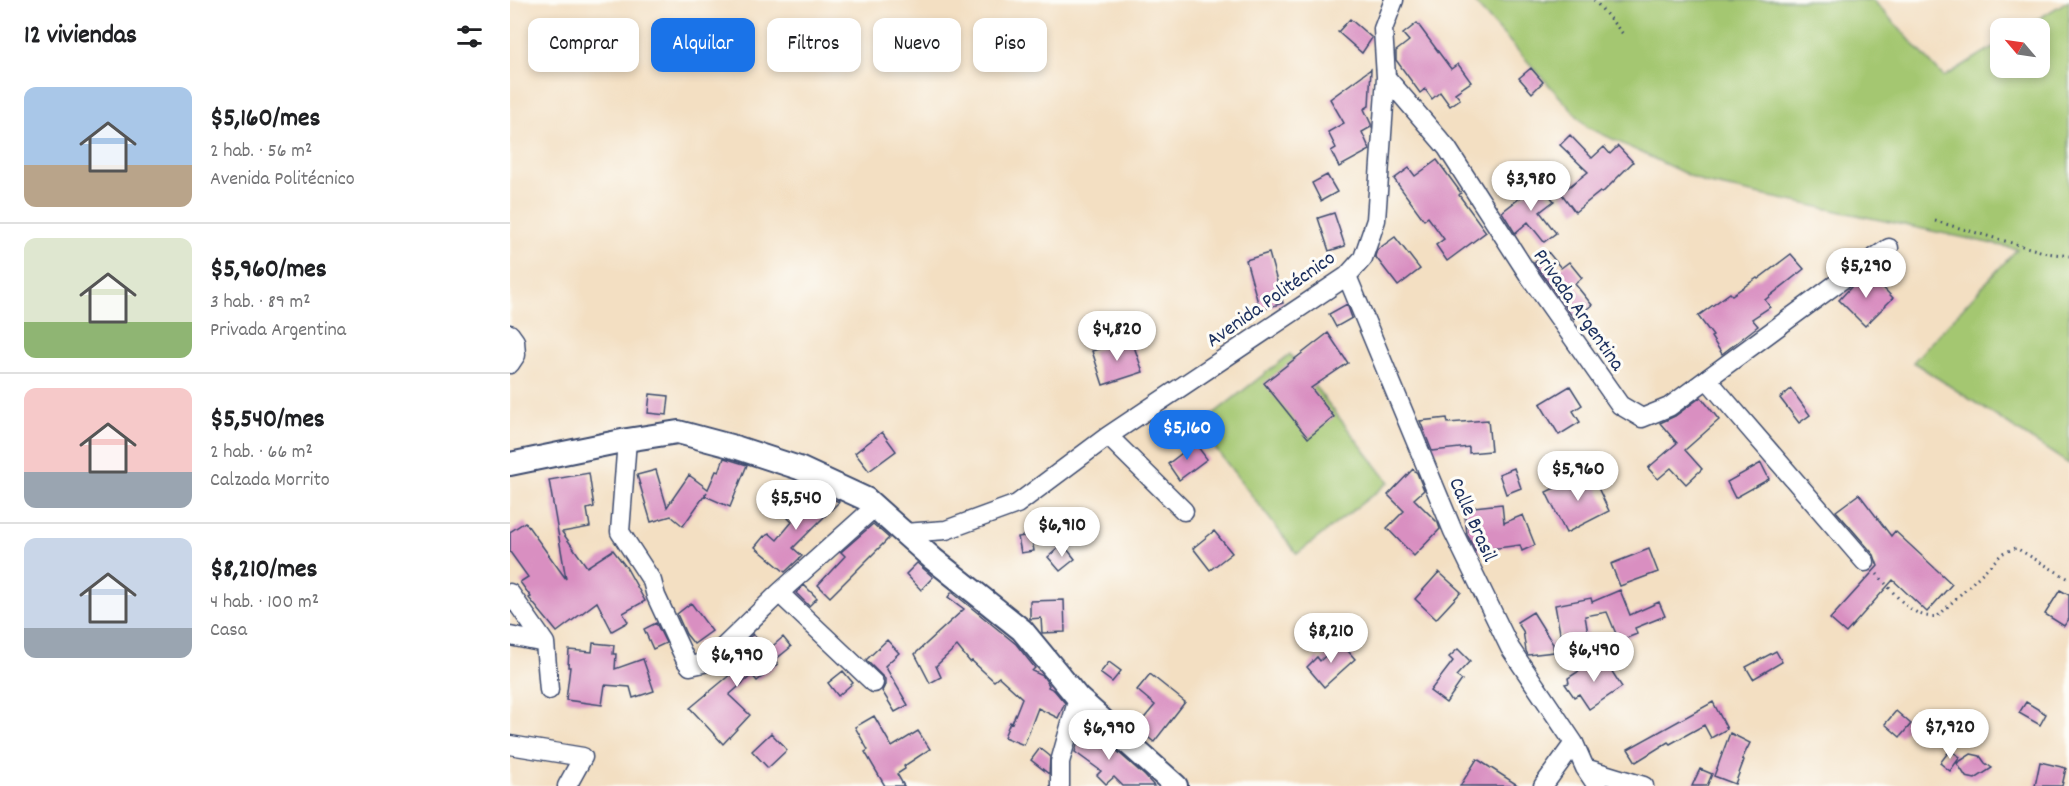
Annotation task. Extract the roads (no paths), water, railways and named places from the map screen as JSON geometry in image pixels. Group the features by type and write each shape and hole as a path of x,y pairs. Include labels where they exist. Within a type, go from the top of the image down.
{"street":[{"name":"Avenida Politécnico","path":"904,533 946,530 1017,504 1108,436 1347,276 1363,258 1376,220 1386,77 1383,29 1395,0"},
{"name":"Privada Argentina","path":"1386,77 1447,148 1528,274 1620,405 1642,418 1669,407 1707,379"},
{"path":"1865,562 1707,379 1851,273 1889,248"},
{"name":"Calle Brasil","path":"1347,276 1453,531 1510,648 1574,743 1585,768 1597,786"},
{"path":"510,334 515,341 516,356 510,364"},
{"path":"510,464 678,432 799,468 866,499 1022,630 1078,698 1176,786"},
{"path":"1108,436 1184,510"},
{"path":"627,440 620,532 652,581 656,596 690,666 708,662 779,593 876,506"},
{"path":"510,593 545,643 549,690"},
{"path":"779,593 874,682"},
{"path":"510,636 545,643"},
{"path":"1060,786 1060,762 1078,698"},
{"path":"1542,786 1574,743"},
{"path":"510,745 583,757 567,786"},
{"path":"1585,768 1644,786"}]}
